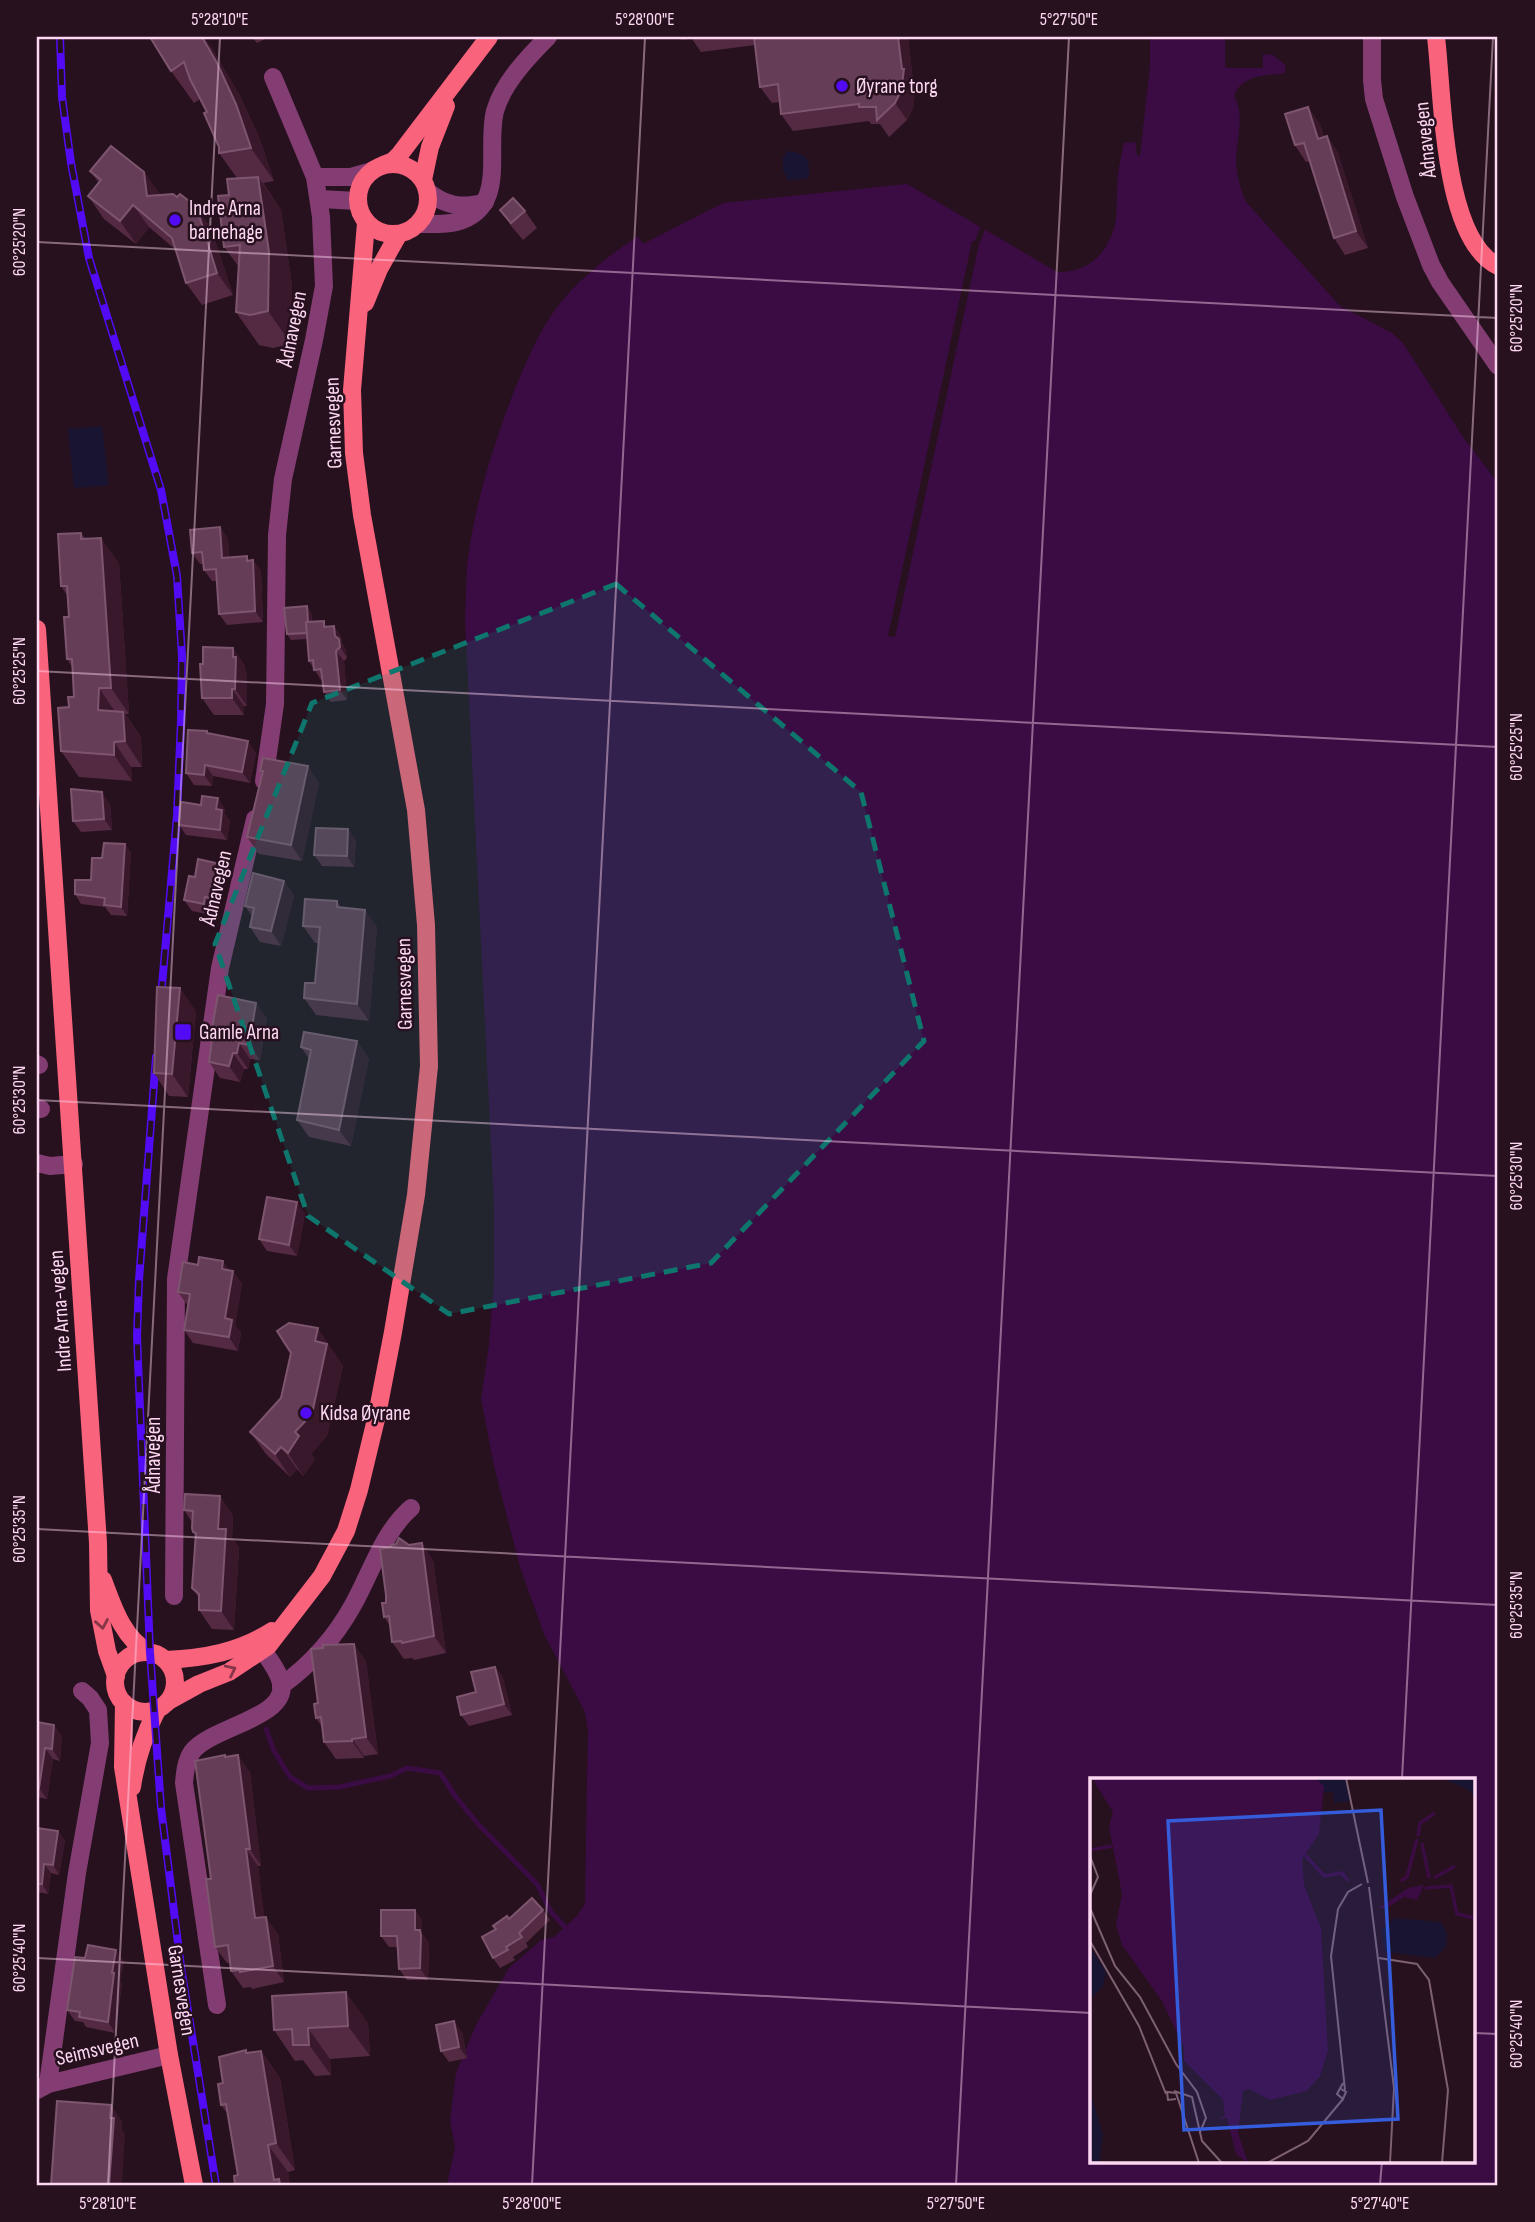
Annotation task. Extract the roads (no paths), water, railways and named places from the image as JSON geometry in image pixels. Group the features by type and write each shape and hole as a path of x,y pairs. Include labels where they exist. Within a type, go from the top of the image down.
{"main road":[{"path":"461,75 430,147 425,186 428,203 425,214 419,224 398,235 375,230 366,223 360,213 358,201 363,179 400,154 489,37"},
{"name":"Ådnavegen","path":"1436,37 1456,202 1469,235 1484,256 1498,266"},
{"path":"377,168 405,166 415,172 425,186"},
{"name":"Garnesvegen","path":"129,1800 146,1731 163,1705 198,1684 229,1672 281,1626 322,1576 346,1531 359,1490 391,1344 416,1195 429,1066 426,925 416,810 362,515 354,453 352,390 366,223"},
{"name":"Garnesvegen","path":"358,319 379,269 398,235"},
{"name":"Indre Arna-vegen","path":"37,629 74,1164 99,1571 99,1610 116,1676"},
{"name":"Indre Arna-vegen","path":"99,1571 120,1622 137,1646 148,1652"},
{"name":"Garnesvegen","path":"166,1660 214,1655 259,1646"},
{"path":"138,1652 148,1652 166,1660 173,1668 176,1679 175,1690 163,1705 137,1711 124,1703 116,1691 116,1676 125,1659 138,1652"},
{"name":"Garnesvegen","path":"124,1703 123,1767 169,2056 194,2185"}],"street":[{"path":"419,224 454,223 479,211 490,192 491,133 496,109 505,88 548,37"},
{"path":"1373,37 1371,64 1374,99 1405,197 1431,265 1455,305 1498,366"},
{"path":"1371,64 1382,37"},
{"name":"Ådnavegen","path":"174,1595 176,1279 220,968 271,740 275,704 277,535 283,479 324,286 320,199 315,177 273,77"},
{"path":"315,177 351,177 377,168"},
{"path":"425,186 437,199 457,206 485,202"},
{"path":"320,199 358,201"},
{"path":"37,1163 50,1166 74,1164"},
{"path":"281,1686 321,1650 342,1623 390,1534 401,1517 411,1508"},
{"path":"217,2005 184,1783 187,1763 193,1750 206,1740 263,1713 278,1701 282,1692 280,1679 259,1646"},
{"path":"42,2087 100,1743 98,1710 82,1691"},
{"name":"Seimsvegen","path":"42,2087 169,2056"}],"waterway":[{"path":"266,1729 274,1751 290,1777 308,1788 339,1787 390,1776 407,1768 440,1773 478,1824 537,1884 551,1912 565,1927"}],"railway":[{"path":"60,37 62,97 89,258 161,490 177,576 182,656 181,720 177,815 160,1008"},
{"path":"156,1057 137,1336 150,1652 161,1808 181,1967 216,2185"}],"place":[{"name":"Øyrane torg","path":"842,86"},
{"name":"Indre Arna barnehage","path":"175,220"},
{"name":"Gamle Arna","path":"183,1032"},
{"name":"Kidsa Øyrane","path":"306,1413"}]}
